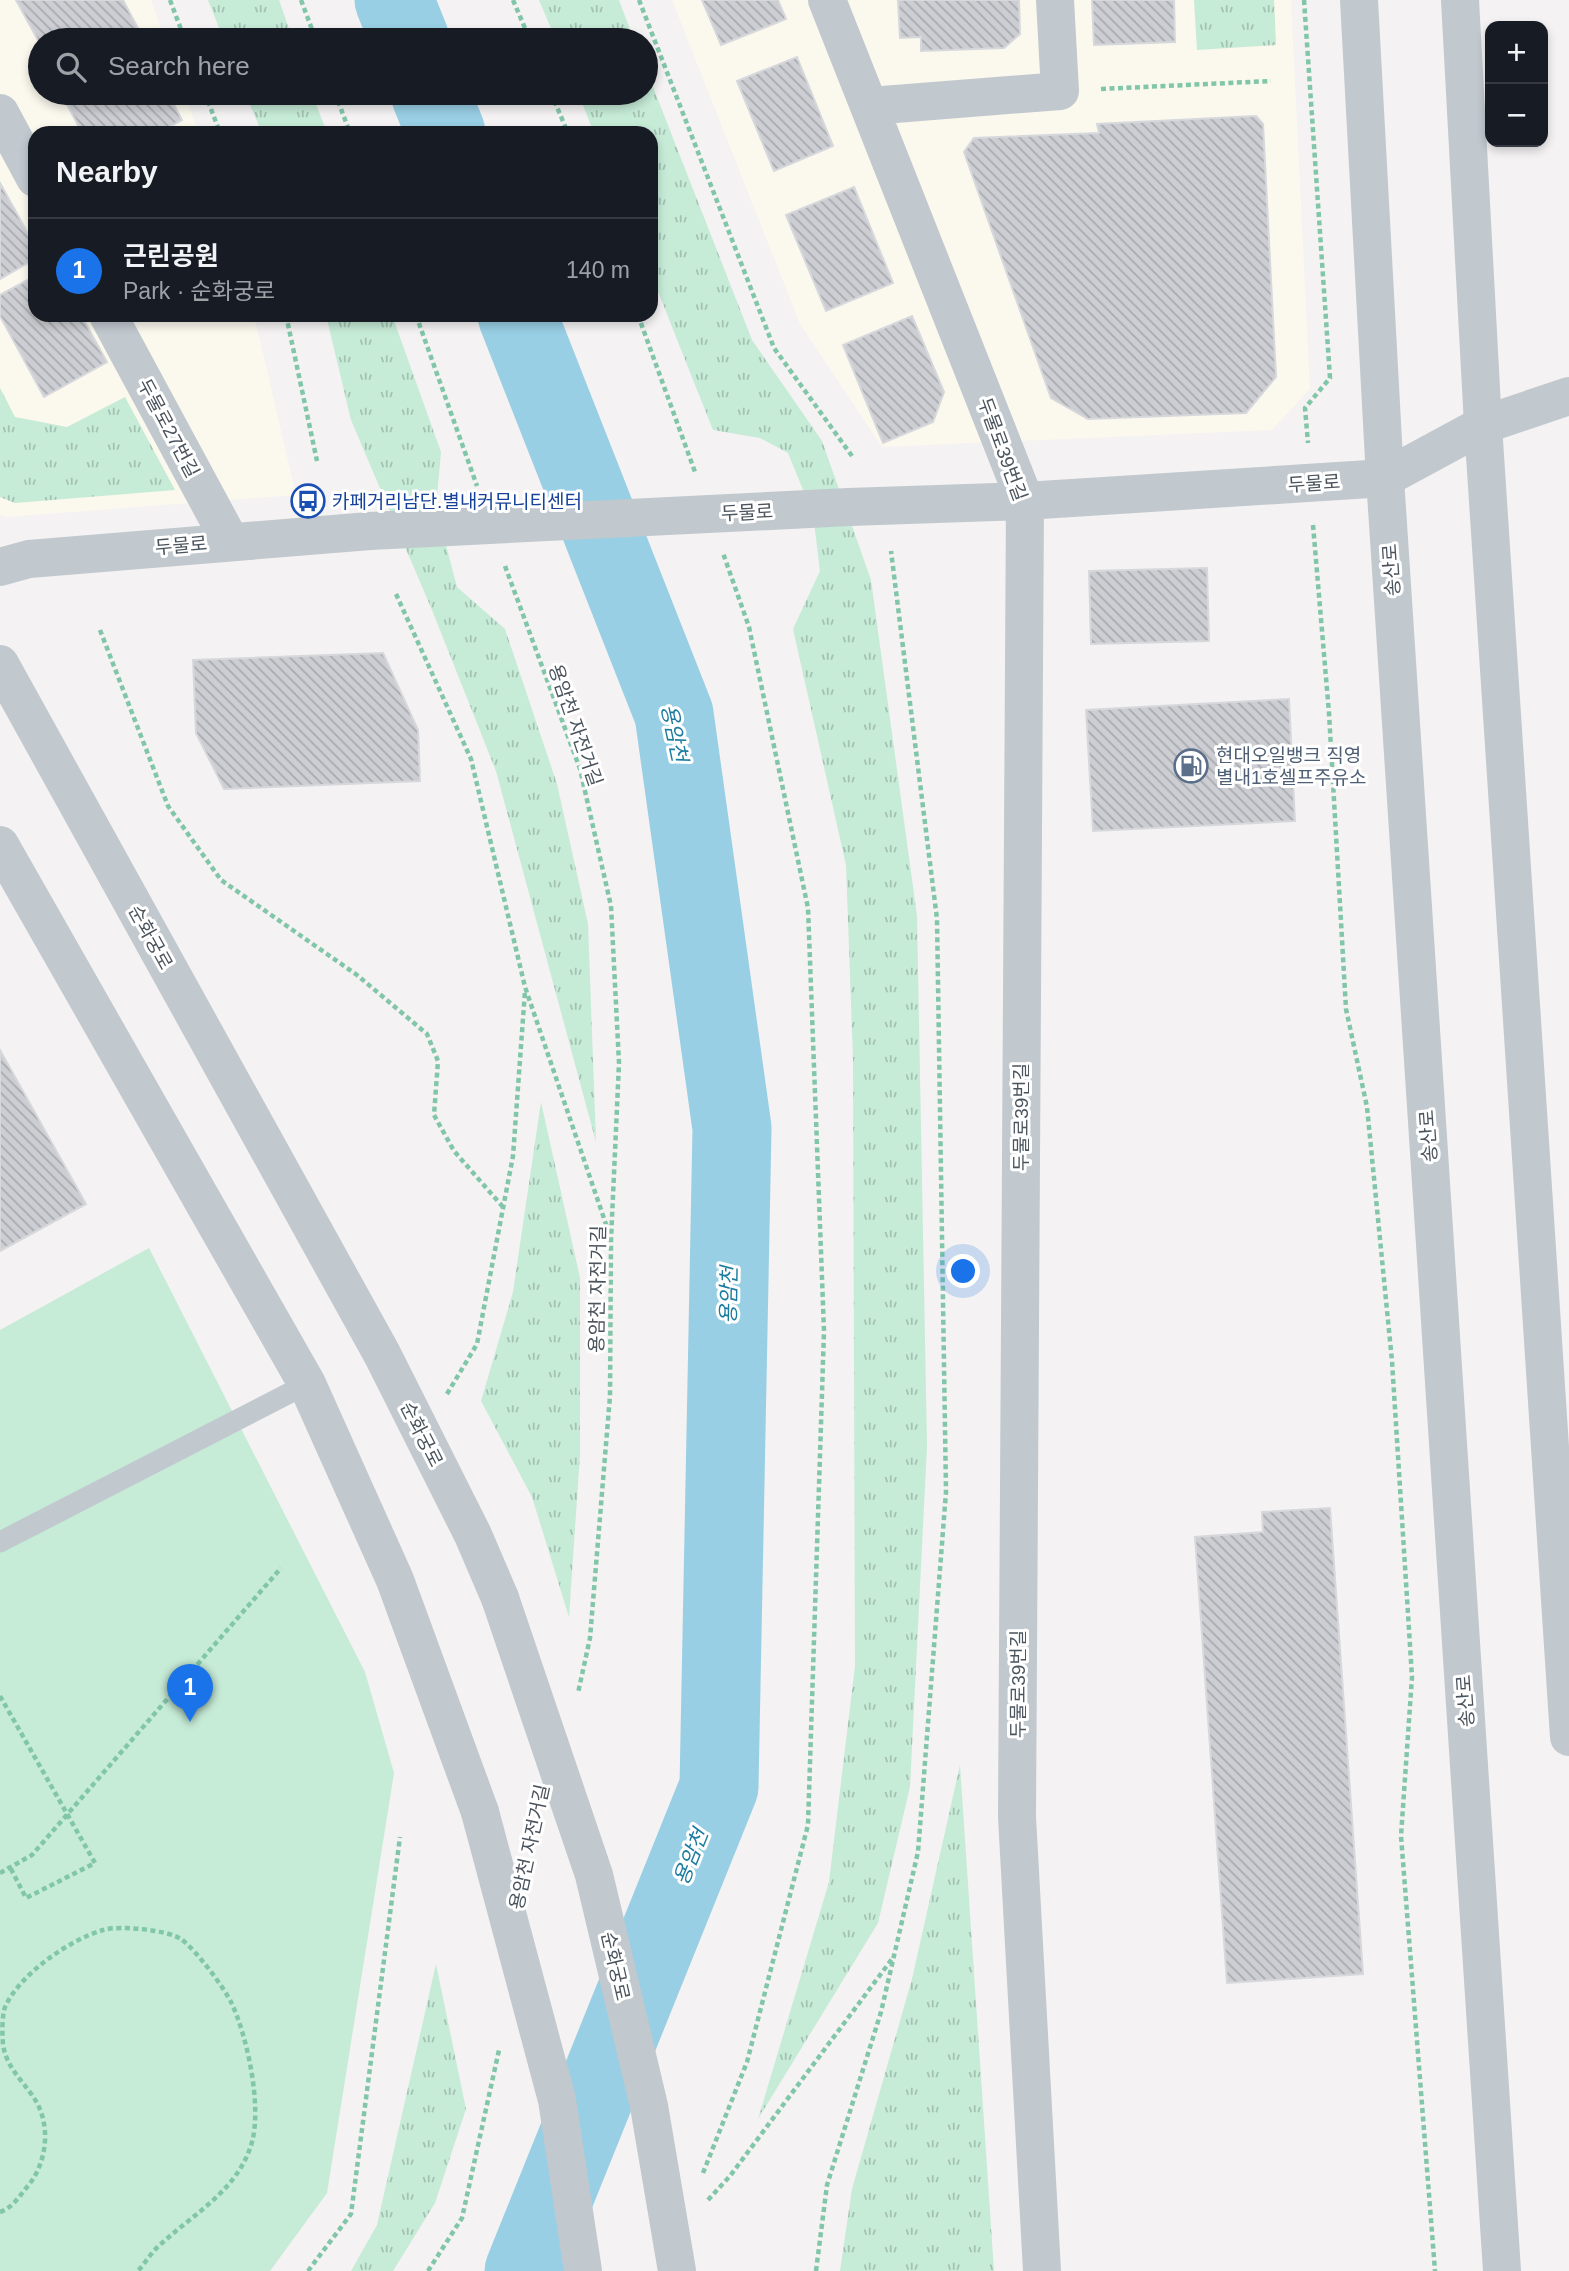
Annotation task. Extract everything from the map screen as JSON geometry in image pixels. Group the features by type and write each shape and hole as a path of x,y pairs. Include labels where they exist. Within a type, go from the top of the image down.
{"street":[{"name":"두물로39번길","path":"827,0 1025,501 1017,1816 1042,2271"},
{"path":"870,106 1060,91 1055,0"},
{"name":"송산로","path":"1359,0 1385,478 1502,2271"},
{"path":"1460,0 1483,425 1569,1737"},
{"path":"0,113 28,165"},
{"name":"두물로27번길","path":"112,322 230,541"},
{"name":"두물로","path":"0,567 29,559 370,531 849,506 1025,501 1385,478 1483,425 1569,396"},
{"name":"순화궁로","path":"0,664 382,1354 500,1598 594,1875 649,2106 677,2271"},
{"path":"0,845 307,1384 395,1580 480,1812 557,2101 583,2271"}],"lane":[{"path":"0,1542 307,1384"}],"path":[{"path":"170,0 180,28"},
{"path":"301,0 312,28"},
{"path":"513,0 525,28"},
{"path":"639,0 650,28"},
{"path":"1304,0 1330,379 1305,408 1329,713 1346,1009 1367,1107 1392,1361 1412,1678 1401,1836 1435,2271"},
{"path":"658,49 774,348 852,456"},
{"path":"1060,91 1271,81"},
{"path":"210,105 217,126"},
{"path":"340,105 347,126"},
{"path":"556,105 565,126"},
{"path":"287,322 317,461"},
{"path":"419,322 480,493"},
{"path":"641,322 698,482"},
{"path":"702,2177 747,2062 808,1825 824,1331 808,908 749,626 721,548"},
{"path":"816,2271 828,2185 881,2012 918,1852 946,1492 937,919 891,551"},
{"name":"용암천 자전거길","path":"502,556 580,769 611,906 619,1063 611,1240 610,1396 590,1638 575,1705"},
{"path":"396,594 471,759 525,987 611,1240"},
{"path":"100,630 168,806 221,880 357,975 427,1034 438,1060 434,1115 454,1151 503,1207"},
{"path":"421,1432 477,1345 513,1156 525,987"},
{"path":"0,1873 32,1855 281,1568"},
{"path":"0,1696 95,1863 26,1898 10,1867"},
{"path":"308,2271 351,2214 400,1837"},
{"path":"0,2211 9,2209 31,2182 45,2156 43,2127 36,2101 14,2074 3,2044 4,2008 29,1973 58,1953 104,1929 143,1929 180,1939 230,2001 248,2055 254,2103 253,2141 240,2170 215,2199 161,2243 138,2271"},
{"path":"706,2202 730,2176 894,1956"},
{"path":"428,2271 461,2218 500,2043"}],"shaded area":[{"path":"0,0 151,0 161,28 28,28 28,105 188,105 196,126 28,126 28,322 256,322 296,495 6,517 0,514"},
{"path":"672,0 1291,0 1310,389 1272,430 882,447 800,324"}],"green space":[{"path":"208,0 279,0 289,28 219,28"},
{"path":"539,0 619,0 630,28 551,28"},
{"path":"1194,0 1274,0 1276,45 1197,50"},
{"path":"658,100 752,340 822,441 871,580 917,916 927,1446 910,1787 878,1923 758,2119 829,1882 855,1666 853,1059 846,865 793,629 820,571 813,514 788,453 760,438 713,430 658,292 658,126 591,126 583,105 658,105"},
{"path":"250,105 316,105 324,126 259,126"},
{"path":"328,322 395,322 441,452 436,507 457,587 505,629 557,784 588,924 596,1142 496,771 432,610 351,420"},
{"path":"0,388 15,417 67,427 125,397 175,490 15,503 0,497"},
{"path":"541,1102 580,1278 580,1454 569,1617 532,1497 481,1401 513,1292"},
{"path":"149,1248 365,1672 394,1773 327,2193 270,2271 0,2271 0,1330"},
{"path":"960,1765 994,2271 840,2271 852,2189 912,1979"},
{"path":"436,1964 466,2109 435,2203 393,2271 351,2271 377,2225"}],"building":[{"path":"16,0 123,0 138,28 31,28"},
{"path":"702,0 778,0 786,19 721,45"},
{"path":"898,0 1019,0 1020,34 1004,48 921,51 921,37 900,38"},
{"path":"1092,0 1174,0 1175,42 1094,45"},
{"path":"797,57 833,146 774,171 737,81"},
{"path":"67,105 174,105 182,120 171,126 78,126"},
{"path":"1256,116 1263,124 1276,377 1246,413 1088,419 1051,398 964,152 974,138 1099,133 1097,124"},
{"path":"0,183 28,233 28,263 0,279"},
{"path":"854,187 893,283 826,311 786,215"},
{"path":"28,280 28,322 85,322 107,362 44,397 0,316 0,295"},
{"path":"912,316 944,392 933,422 883,443 843,345"},
{"path":"1207,568 1209,641 1091,644 1089,571"},
{"path":"383,653 418,730 420,781 224,789 196,733 193,660"},
{"name":"현대오일뱅크 직영 별내1호셀프주유소","path":"1289,699 1295,821 1093,831 1086,710"},
{"path":"0,1050 86,1204 0,1251"},
{"path":"1330,1508 1363,1974 1227,1983 1195,1537 1263,1532 1262,1512"}],"waterway":[{"name":"용암천","path":"394,0 405,28"},
{"name":"용암천","path":"435,105 443,126"},
{"name":"용암천","path":"520,322 674,714 732,1128 719,1787 524,2271"}],"place":[{"name":"카페거리남단.별내커뮤니티센터","path":"308,501"},
{"name":"현대오일뱅크 직영 별내1호셀프주유소","path":"1191,766"},
{"name":"근린공원","path":"190,1722"}]}
